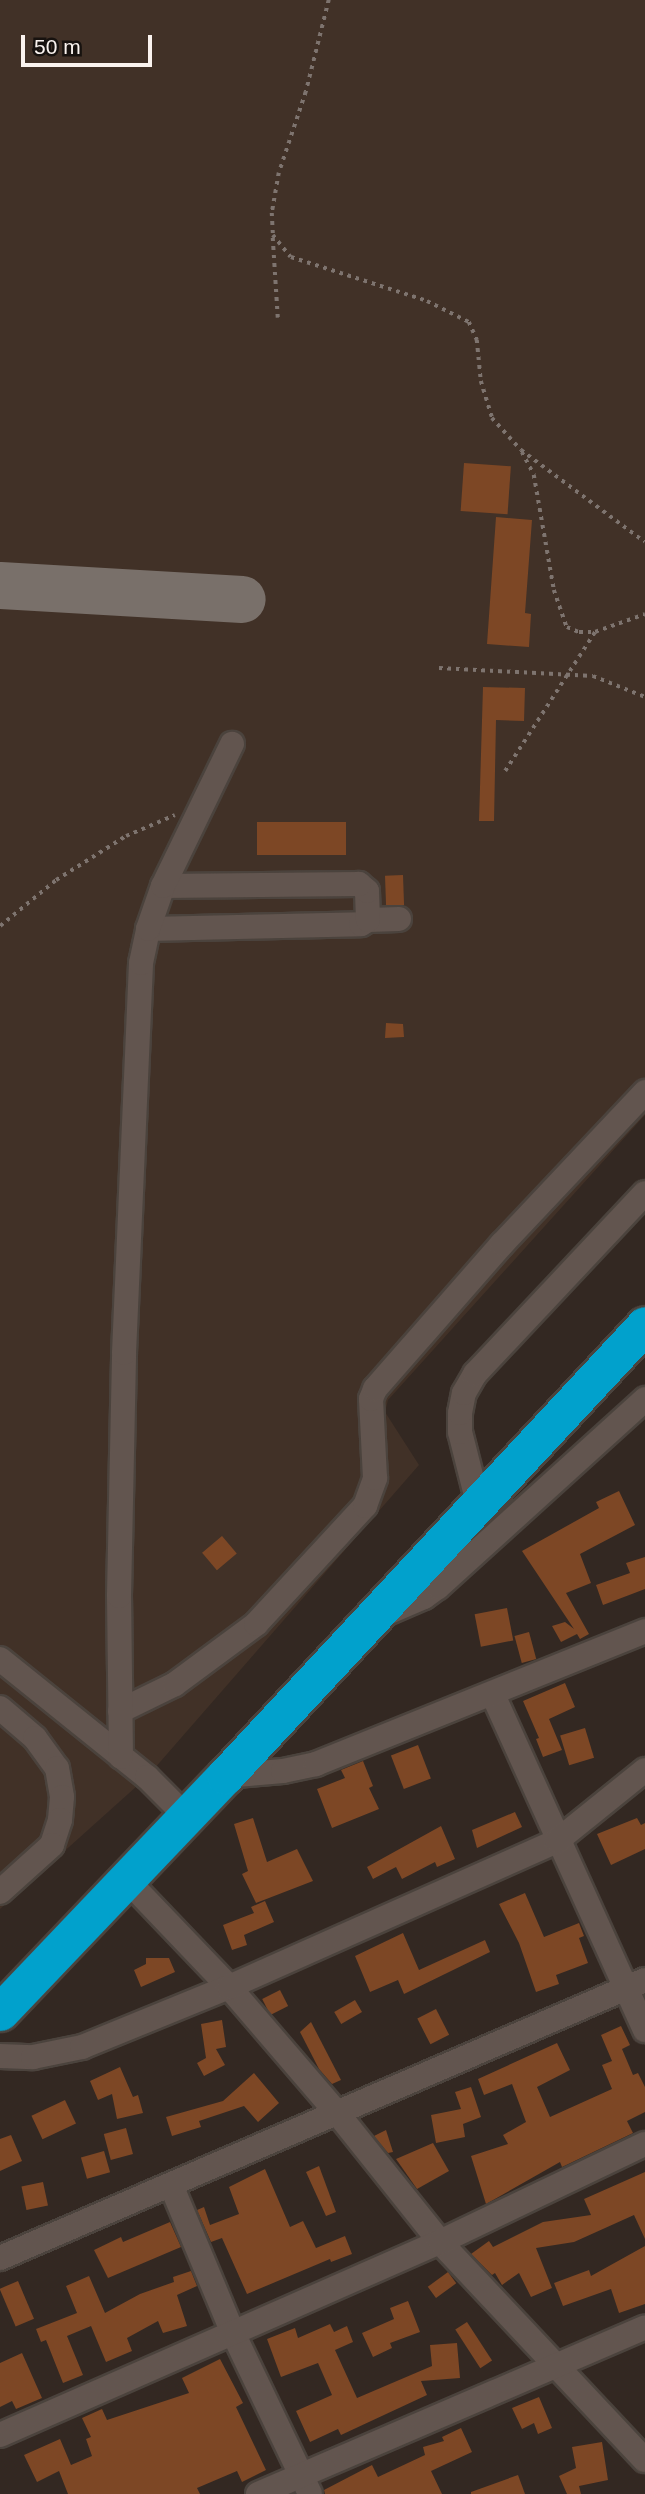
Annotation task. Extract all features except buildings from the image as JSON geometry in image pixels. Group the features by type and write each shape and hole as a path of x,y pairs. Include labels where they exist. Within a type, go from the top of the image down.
{"highway":[{"path":"0,2012 225,1776 645,1325"}],"street":[{"path":"121,1757 119,1596 124,1353 140,979 148,929 163,886 232,744"},
{"path":"163,886 359,884 367,891 368,920"},
{"path":"148,929 361,925 368,920 398,919"},
{"path":"120,1711 174,1684 256,1624 365,1506 375,1478 371,1399 375,1389 502,1244 645,1092"},
{"path":"478,1503 460,1432 464,1393 475,1374 645,1193"},
{"path":"367,1622 424,1598 641,1413"},
{"path":"225,1776 284,1771 316,1764 493,1695 645,1631"},
{"path":"0,1659 147,1777 186,1816"},
{"path":"493,1695 557,1841 635,1984 645,2031"},
{"path":"0,1708 36,1738 57,1768 62,1797 60,1821 52,1845 0,1892"},
{"path":"0,2056 33,2057 82,2046 229,1987 557,1841 645,1770"},
{"path":"125,1878 229,1987 338,2114 440,2242 645,2460"},
{"path":"0,2258 635,1984"},
{"path":"0,2435 440,2242 645,2144"},
{"path":"170,2185 233,2333 305,2484"},
{"path":"258,2494 305,2484 555,2364 645,2327"}],"path":[{"path":"278,318 272,213 279,173 306,92 329,0"},
{"path":"273,236 291,257 427,301 469,322 477,340 481,382 492,418 521,450 645,542"},
{"path":"521,450 534,475 554,590 567,627 579,632 595,632 645,614"},
{"path":"505,771 595,632"},
{"path":"439,667 593,676 645,697"},
{"path":"0,926 56,880 126,836 203,803"}],"shaded area":[{"path":"0,0 645,0 645,1115 388,1400 385,1412 419,1465 147,1777 0,1909"}],"taxiway":[{"path":"0,585 242,599"}]}
